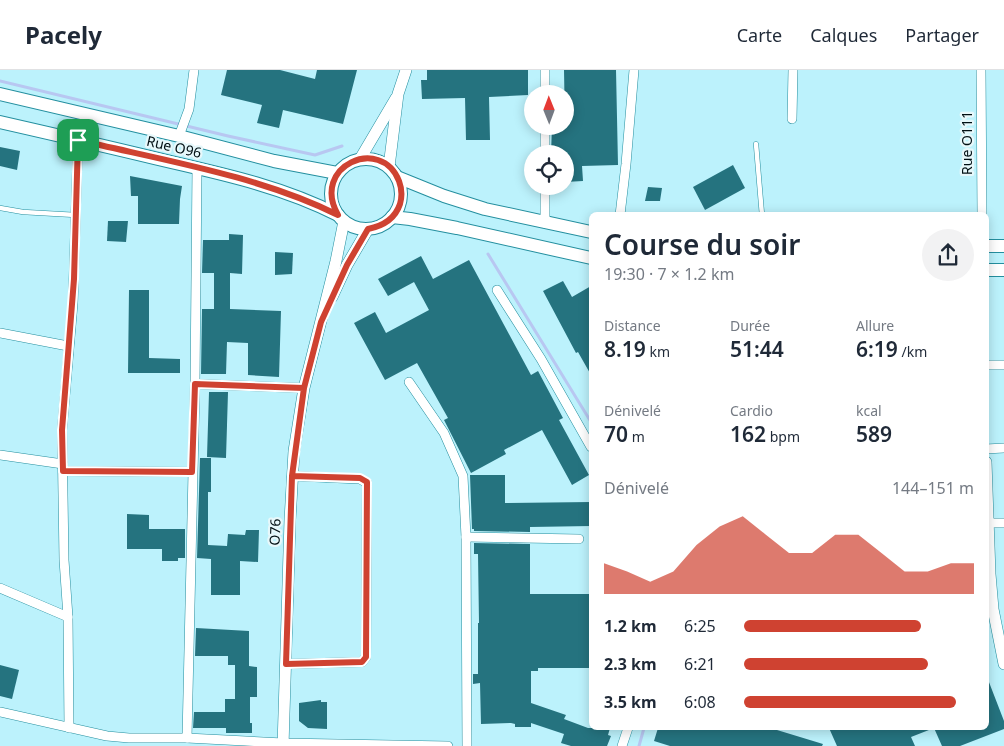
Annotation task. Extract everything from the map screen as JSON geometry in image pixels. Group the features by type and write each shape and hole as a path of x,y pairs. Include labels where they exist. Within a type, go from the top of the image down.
{"main road":[{"name":"Rue O96","path":"0,94 179,136 274,161 337,173"},
{"name":"Rue O96","path":"0,122 197,168 279,190 315,203 341,218"},
{"path":"360,159 375,160 389,167 397,177 402,194 392,217 377,227 368,229 351,226 341,218 333,207 331,190 337,173 344,166 360,159"},
{"path":"397,177 452,199 485,209 589,232"},
{"path":"392,217 447,226 589,258"},
{"path":"989,246 1004,246"},
{"path":"989,270 1004,270"}],"street":[{"path":"179,136 189,109 194,70"},
{"path":"389,167 398,94 406,70"},
{"path":"545,70 545,85"},
{"path":"620,212 634,70"},
{"path":"792,119 793,70"},
{"name":"Rue O111","path":"982,70 982,212"},
{"path":"360,159 398,94"},
{"path":"70,728 62,430 73,295 78,140"},
{"path":"192,741 192,472 195,384 197,168"},
{"path":"545,195 545,223"},
{"path":"321,322 341,218"},
{"path":"321,322 347,265 368,229"},
{"path":"498,290 541,359 589,443"},
{"name":"O76","path":"283,745 292,476 304,388 321,322"},
{"path":"0,333 68,346"},
{"path":"989,365 1004,365"},
{"path":"409,382 444,433 463,476 466,538 467,746"},
{"path":"195,384 304,388"},
{"path":"989,448 1004,448"},
{"path":"0,455 63,468 192,472"},
{"path":"286,664 362,662 366,657 367,482 360,478 292,476"},
{"path":"989,523 1004,523"},
{"path":"466,538 579,539"},
{"path":"989,540 993,610 1004,664"},
{"path":"0,588 68,617"},
{"path":"0,712 107,736 129,738 283,745 448,746"},
{"path":"622,746 627,730"}],"lane":[{"path":"756,144 762,212"},
{"path":"0,208 23,212 76,215"}],"building":[{"path":"227,70 280,70 315,79 317,70 357,70 343,124 283,110 279,128 257,123 262,105 221,95"},
{"path":"427,70 528,70 528,85 524,85 524,95 489,97 490,140 466,140 465,98 422,99 421,80 427,80"},
{"path":"564,70 616,70 618,165 582,166 583,181 574,182 574,145 551,145 552,135 574,135 574,85 564,85"},
{"path":"0,147 20,151 17,170 0,166"},
{"path":"733,165 745,188 705,210 693,187"},
{"path":"130,176 182,186 179,224 138,224 138,196 131,196"},
{"path":"648,187 662,188 660,201 645,201"},
{"path":"108,221 128,221 126,242 107,241"},
{"path":"229,234 243,235 242,274 230,273 230,309 281,311 279,377 248,375 248,343 227,342 226,374 201,374 202,309 214,309 214,273 202,273 203,240 229,240"},
{"path":"275,252 293,253 292,274 275,275"},
{"path":"421,256 433,279 469,260 531,375 538,371 563,418 559,420 589,475 572,485 542,430 504,450 506,454 471,473 444,420 448,418 417,363 385,380 354,323 375,312 386,333 429,310 414,282 388,296 378,279"},
{"path":"563,281 572,297 589,287 589,371 578,352 576,353 543,291"},
{"path":"129,290 149,290 149,358 180,359 180,373 128,373"},
{"path":"209,392 228,392 226,458 207,457"},
{"path":"200,458 211,458 211,492 208,492 208,545 227,546 228,534 245,535 246,530 259,530 258,562 240,561 240,595 211,595 211,559 197,558"},
{"path":"470,475 505,475 505,503 589,502 589,526 530,527 530,532 474,531 472,529"},
{"path":"127,514 149,515 149,529 185,529 185,558 178,558 178,561 162,561 162,549 127,549"},
{"path":"474,543 530,544 530,594 589,594 589,668 538,668 538,671 531,671 531,703 566,715 564,719 589,728 589,730 609,730 608,735 611,736 607,746 571,746 561,743 564,734 531,723 531,727 515,727 515,724 511,723 481,724 480,683 473,684 473,674 478,674 479,623 478,554 474,554"},
{"path":"196,628 249,631 249,666 257,667 257,697 250,697 252,733 226,733 226,728 193,728 194,712 225,712 225,699 235,699 235,665 228,665 228,656 195,656"},
{"path":"0,665 19,670 12,699 0,696"},
{"path":"989,682 1004,721 1004,729 960,746 942,746 935,730 989,730"},
{"path":"321,700 321,702 327,702 327,729 308,728 299,721 299,703"},
{"path":"657,730 777,730 823,744 822,746 670,746 654,741"},
{"path":"830,730 929,730 911,737 915,746 837,746"}],"waterway":[{"path":"0,81 315,155 342,146"},
{"path":"488,254 589,419"},
{"path":"639,746 643,730"}],"route":[{"path":"78,140 73,303 62,430 63,471 192,472 195,384 304,388 292,476 286,664 362,662 366,657 367,482 360,478 292,476 294,451 304,388 321,322 347,265 368,229 385,223 397,210 402,194 394,171 382,162 368,159 360,159 344,166 337,173 331,190 333,207 338,215 315,203 232,176 78,140"}]}
